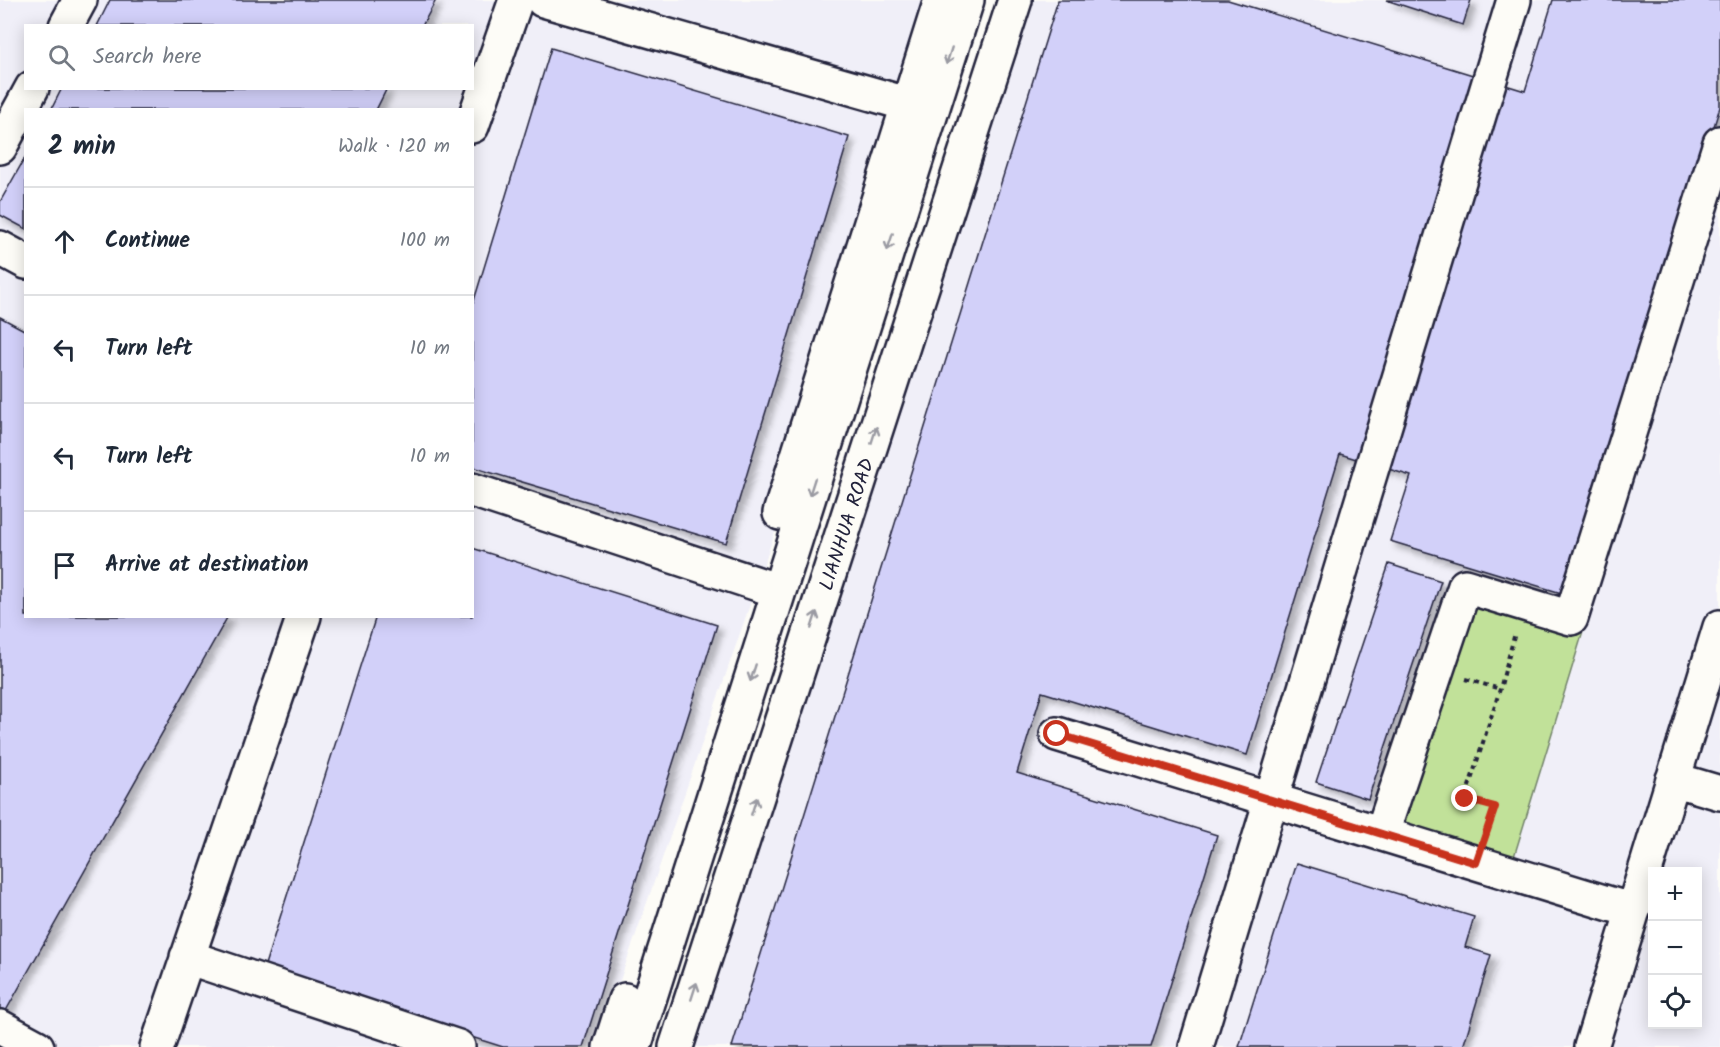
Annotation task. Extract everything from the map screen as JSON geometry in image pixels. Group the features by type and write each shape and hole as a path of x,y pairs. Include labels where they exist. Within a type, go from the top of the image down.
{"street":[{"path":"67,24 80,0"},
{"path":"474,120 516,0"},
{"path":"543,0 920,107"},
{"path":"920,107 941,0"},
{"path":"634,1047 768,587 920,107 967,0"},
{"name":"LIANHUA ROAD","path":"676,1047 1015,0"},
{"path":"1196,1047 1514,0"},
{"path":"0,147 31,90"},
{"path":"1382,833 1465,586 1571,618 1720,143"},
{"path":"0,248 24,261"},
{"path":"474,490 768,587"},
{"path":"610,1047 768,587"},
{"path":"157,1047 303,618"},
{"path":"1592,1047 1720,627"},
{"path":"1057,734 1633,911"},
{"path":"1674,779 1720,793"},
{"path":"188,957 458,1047"},
{"path":"0,1027 37,1047"}],"path":[{"path":"1476,863 1495,807 1465,799 1500,689 1523,603"}],"shaded area":[{"path":"0,0 959,0 597,1047 0,1047"},
{"path":"1015,0 1720,0 1720,1047 676,1047"}],"green space":[{"path":"1465,586 1586,622 1509,873 1382,833"}],"building":[{"path":"110,0 436,0 423,24 98,24"},
{"path":"1058,0 1228,0 1525,91 1553,0 1720,0 1720,107 1568,595 1390,541 1411,476 1340,454 1247,755 1042,692 1017,773 1217,835 1151,1047 732,1047"},
{"path":"1386,0 1471,0 1463,25"},
{"path":"551,48 849,137 726,543 474,468 474,300"},
{"path":"61,90 386,90 377,108 52,108"},
{"path":"24,160 24,228 0,215 0,202"},
{"path":"0,317 24,330 24,618 227,618 3,1016 0,1014"},
{"path":"474,549 717,625 583,1047 503,1047 263,971 375,618 474,618"},
{"path":"1389,564 1441,581 1368,799 1316,782"},
{"path":"1297,863 1474,917 1465,947 1491,955 1463,1047 1239,1047"}],"route":[{"path":"1057,734 1476,863 1495,807 1465,799"}]}
